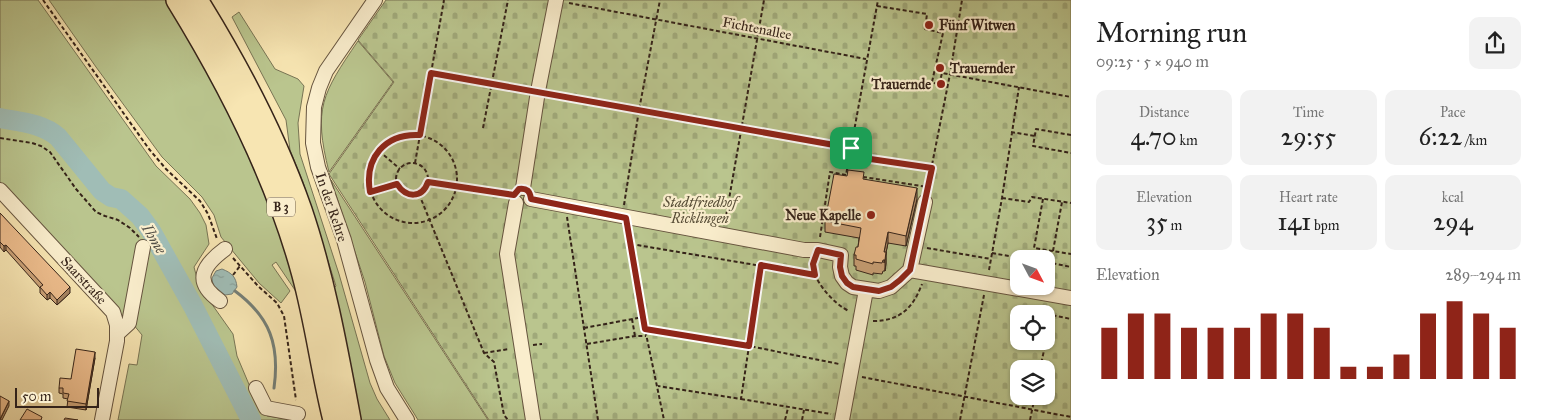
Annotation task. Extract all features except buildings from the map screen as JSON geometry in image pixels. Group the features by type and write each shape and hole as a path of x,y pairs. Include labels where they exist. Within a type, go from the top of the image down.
{"highway":[{"name":"B 3","path":"177,0 246,124 286,218 303,274 334,420"},
{"name":"B 3","path":"197,0 234,63 264,121 301,210 319,274 340,362 350,420"}],"street":[{"name":"In der Rehre","path":"375,0 326,71 314,108 312,123 313,143 318,167 344,240 377,360 387,388 407,420"},
{"path":"533,420 507,254 521,196 538,91 556,1"},
{"name":"Saarstraße","path":"0,190 113,312 117,325 117,334 102,420"},
{"path":"521,196 626,218 841,255 840,267 842,276 847,283 853,287 879,291 891,287 910,270 925,202"},
{"path":"117,334 129,323 143,247"},
{"path":"220,301 204,286 204,274 207,265 225,249"},
{"path":"910,270 1071,298"},
{"path":"836,417 866,290"},
{"path":"256,388 266,408 298,414"}],"path":[{"path":"43,0 149,149 166,169 200,201 208,214 219,243 277,303 284,316 298,414"},
{"path":"415,163 444,0"},
{"path":"483,128 508,0"},
{"path":"660,0 639,110 624,208 646,336 664,420"},
{"path":"722,235 764,0"},
{"path":"849,310 841,307 832,299 815,275 813,264 818,250 830,172 846,175 878,0"},
{"path":"925,202 950,74 962,0"},
{"name":"Fichtenallee","path":"556,1 866,59"},
{"path":"877,6 927,14 925,30 943,33 932,82 939,84 942,72 1071,97"},
{"path":"431,73 851,148"},
{"path":"960,420 1002,198 1019,87"},
{"path":"1071,135 1036,129 1033,146 1071,153"},
{"path":"1011,132 1035,136"},
{"path":"404,135 420,135 431,138 441,145 449,153 457,175 453,197 447,207 429,220 419,223 409,223 394,219 381,210 370,192 368,181 369,170 378,151 390,141 404,135"},
{"path":"0,138 32,143 50,152 96,212 118,220 130,228 144,242 143,247"},
{"path":"378,151 400,169"},
{"path":"850,156 932,168"},
{"path":"409,163 420,165 427,172 428,182 423,192 412,196 406,194 397,184 396,179 400,169 409,163"},
{"path":"855,176 928,187"},
{"path":"428,182 521,196"},
{"path":"370,192 397,184"},
{"path":"419,194 484,353 494,362 504,415 508,420"},
{"path":"1002,198 1029,202 1032,197 1071,203"},
{"path":"1043,199 1034,248 1044,250"},
{"path":"1053,250 1062,202"},
{"path":"565,205 598,420"},
{"path":"631,244 815,275"},
{"path":"916,246 991,259"},
{"path":"1055,252 1071,254"},
{"path":"992,253 1010,256"},
{"path":"1055,264 1071,267"},
{"path":"740,399 761,265"},
{"path":"232,275 240,266"},
{"path":"874,320 885,321 903,313 919,294 928,272"},
{"path":"1055,316 1071,319"},
{"path":"584,328 643,317"},
{"path":"632,319 635,336"},
{"path":"645,329 749,346 839,364"},
{"path":"587,344 646,336"},
{"path":"862,377 1071,416"},
{"path":"657,385 836,417"},
{"path":"1030,420 1033,405"},
{"path":"785,420 788,407"},
{"path":"802,420 804,410"}],"green space":[{"path":"0,0 38,0 156,166 190,199 200,213 206,225 209,244 194,267 199,286 233,334 237,356 256,401 264,413 267,416 293,420 254,420 174,267 170,270 191,307 213,356 246,420 118,420 129,364 137,365 142,335 133,324 120,316 107,296 0,182"},
{"path":"49,0 168,0 222,93 277,220 299,296 276,262 272,265 290,291 281,303 259,283 221,237 214,215 202,197 162,157"},
{"name":"Stadtfriedhof Ricklingen","path":"386,0 1071,0 1071,420 489,420 329,174 394,82 358,40"},
{"path":"239,12 275,69 298,79 304,86 298,123 300,154 339,274 370,383 390,420 359,420 332,290 336,286 303,182 290,150 286,120 232,17"},
{"path":"358,41 393,82 329,172 322,132 324,102 336,75"},
{"path":"331,180 488,420 418,420 395,383 384,356 365,282"}],"water":[{"path":"222,269 231,274 236,281 237,287 232,294 225,295 213,285 212,278 216,271"}],"waterway":[{"name":"Ihme","path":"0,118 31,124 52,132 102,191 111,197 121,199 140,216 151,231 193,306 251,420"},
{"path":"235,291 257,311 270,333 274,345 275,358 274,388"}],"place":[{"name":"Fünf Witwen","path":"929,25"},
{"name":"Trauernder","path":"940,68"},
{"name":"Trauernde","path":"941,84"},
{"name":"Neue Kapelle","path":"871,215"}],"route":[{"path":"431,73 851,148 850,156 932,168 910,270 891,287 879,291 853,287 847,283 842,276 840,267 841,255 818,250 813,264 815,275 761,265 749,346 645,329 626,218 531,199 528,190 523,188 516,191 514,195 428,182 423,192 412,196 400,190 397,184 370,192 368,181 369,170 378,151 390,141 404,135 420,135 431,73"}]}
